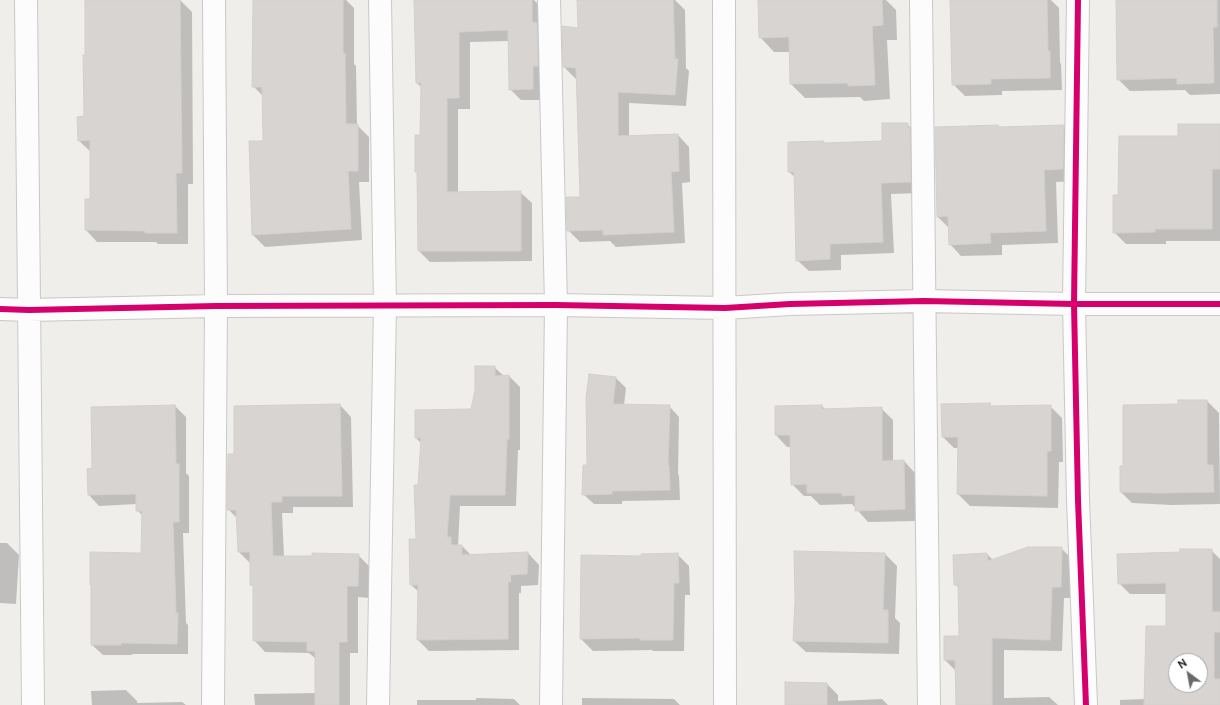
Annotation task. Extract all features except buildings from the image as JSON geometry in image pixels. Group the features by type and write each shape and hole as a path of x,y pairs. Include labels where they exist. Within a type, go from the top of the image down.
{"street":[{"path":"26,0 33,705"},
{"path":"213,705 216,306 214,0"},
{"path":"378,705 385,305 380,0"},
{"path":"549,0 556,305 551,705"},
{"path":"724,0 725,705"},
{"path":"920,0 929,705"},
{"path":"1078,0 1074,304 1078,500 1086,705"},
{"path":"0,309 29,310 216,306 385,305 556,305 725,308 790,304 924,300 1074,304 1220,304"}],"cycle path":[{"path":"1078,0 1074,304 1078,500 1086,705"},
{"path":"0,309 29,310 216,306 556,305 725,308 790,304 924,301 1074,304 1220,304"}]}
